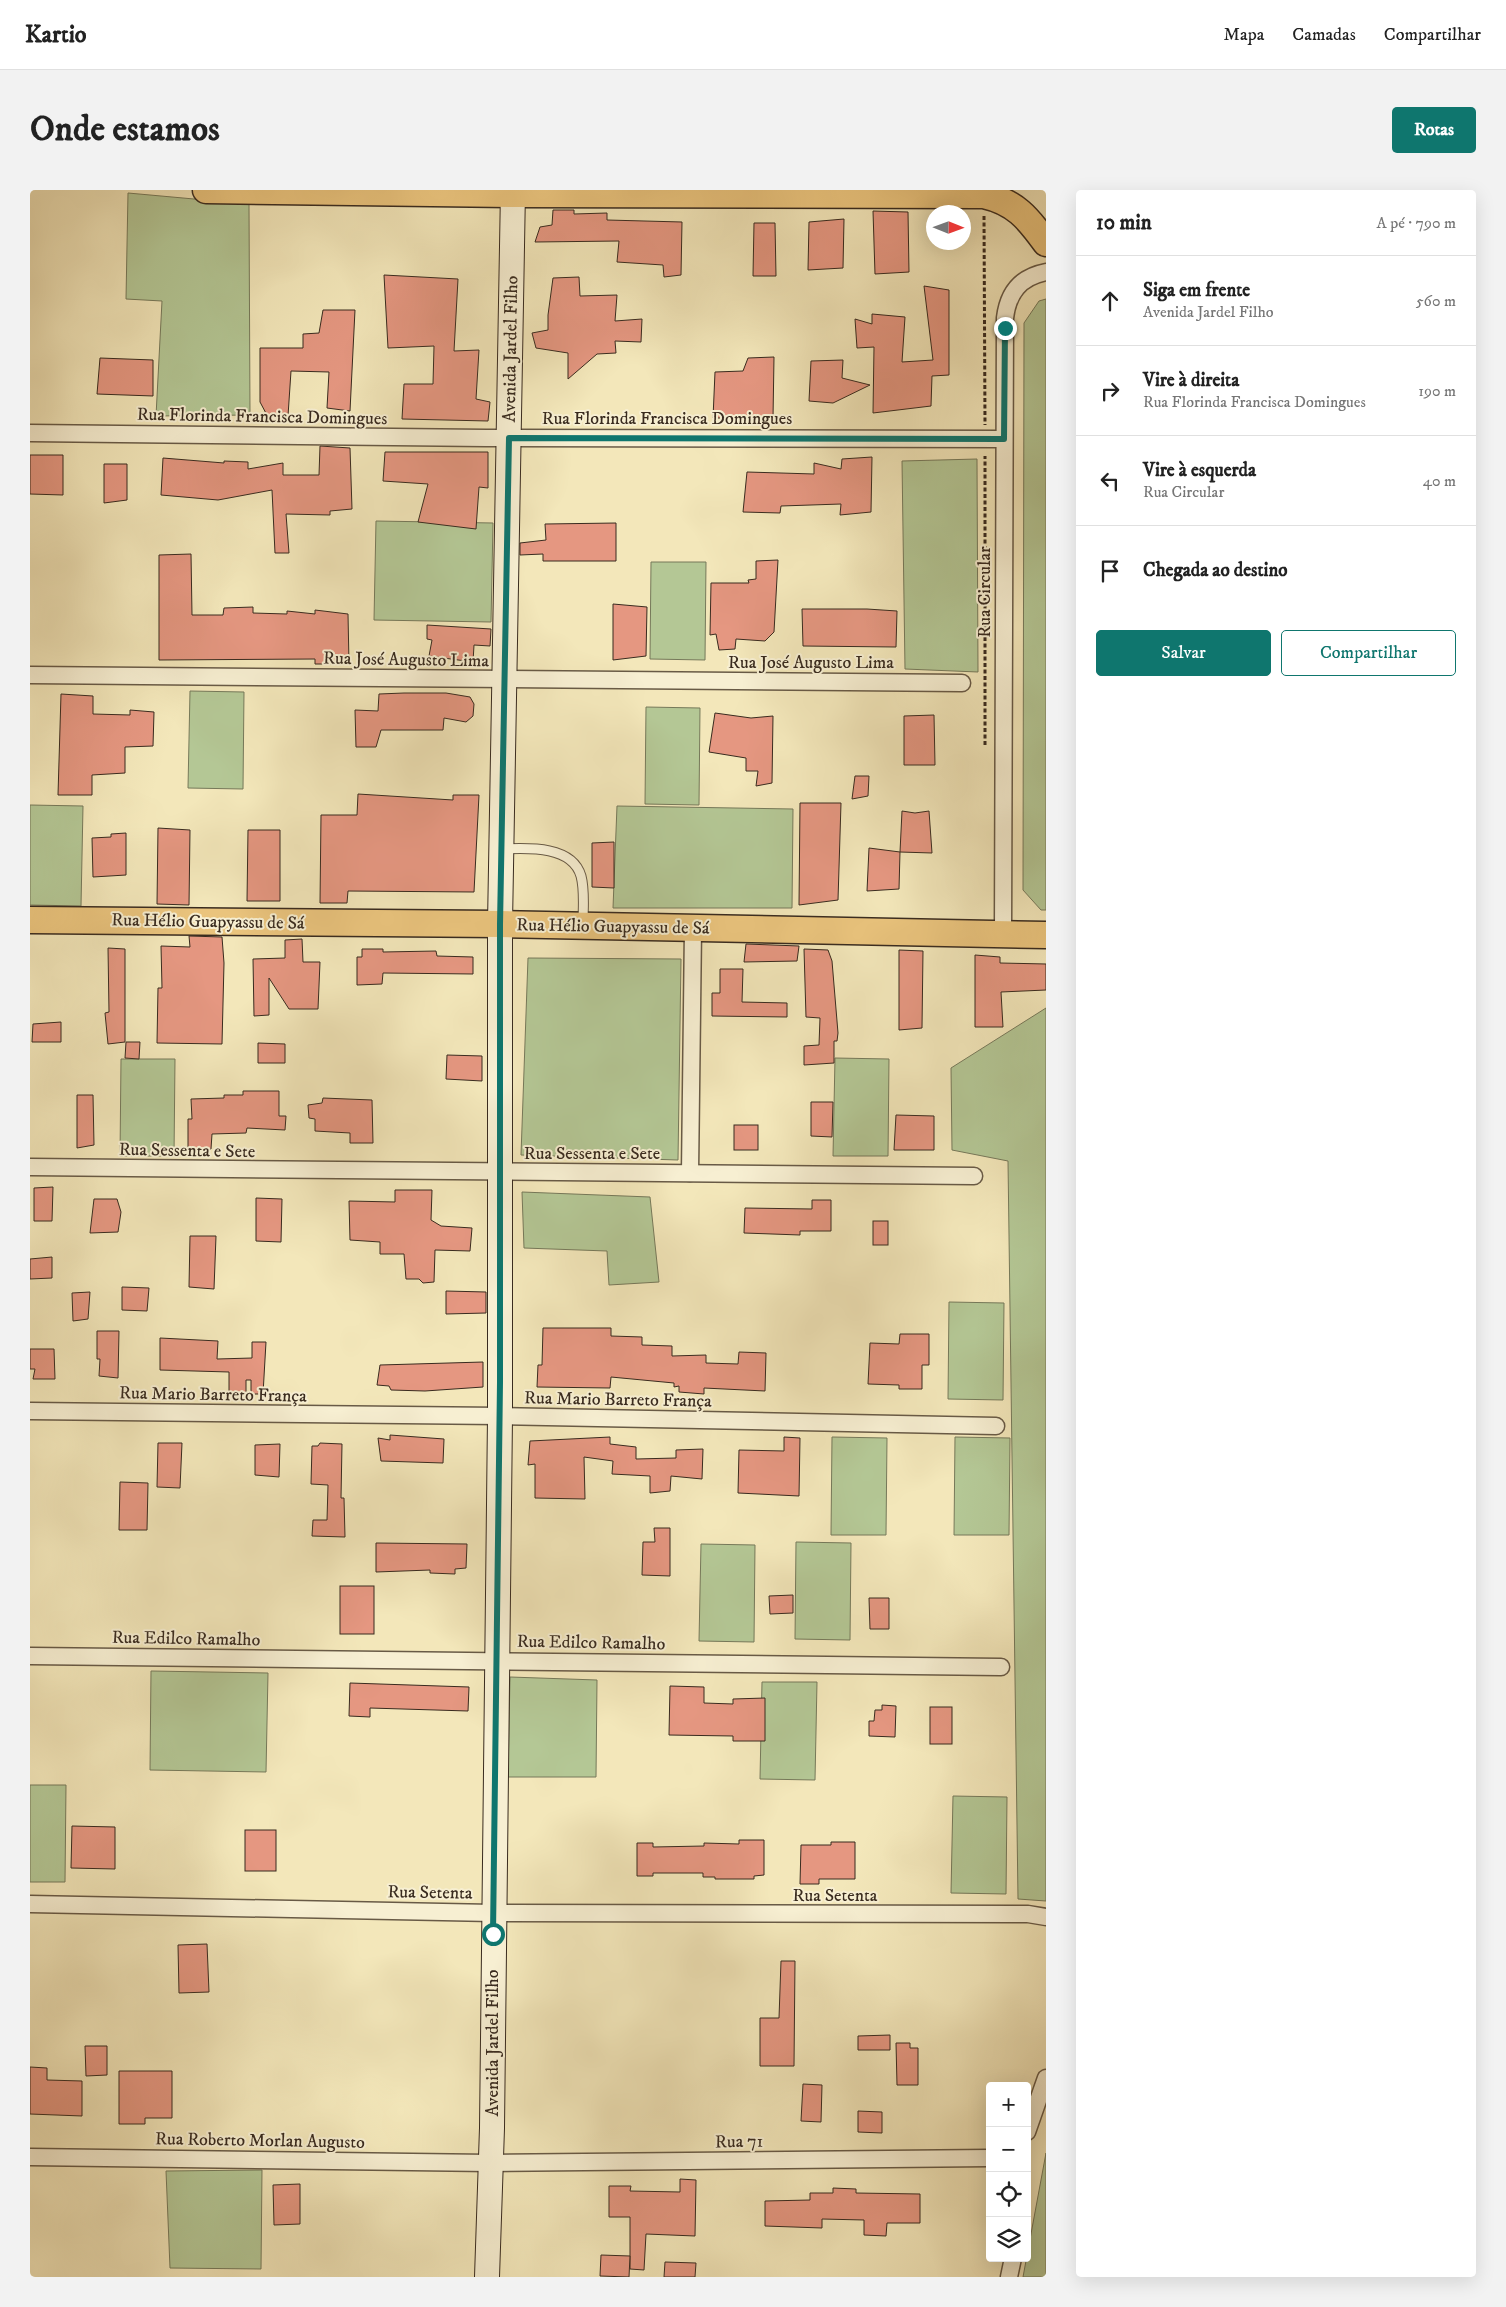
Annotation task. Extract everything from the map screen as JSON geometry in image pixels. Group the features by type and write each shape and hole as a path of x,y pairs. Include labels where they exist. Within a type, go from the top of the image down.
{"main road":[{"path":"206,190 984,195 1007,202 1016,209 1046,243"},
{"name":"Avenida Jardel Filho","path":"487,2277 500,1416 500,924 513,192"},
{"name":"Rua Hélio Guapyassu de Sá","path":"30,920 500,924 1046,935"}],"street":[{"name":"Rua Circular","path":"1003,934 1006,309 1018,284 1036,274 1046,272"},
{"name":"Rua Florinda Francisca Domingues","path":"30,433 509,438 1004,439"},
{"name":"Rua José Augusto Lima","path":"30,675 962,683"},
{"path":"690,1173 693,928"},
{"name":"Rua Sessenta e Sete","path":"30,1168 974,1176"},
{"name":"Rua Mario Barreto França","path":"30,1411 500,1416 996,1426"},
{"name":"Rua Edilco Ramalho","path":"30,1656 1001,1667"},
{"name":"Rua Setenta","path":"30,1904 493,1913 1028,1914 1046,1917"},
{"path":"1029,2127 1046,2078"},
{"name":"Rua Roberto Morlan Augusto","path":"30,2157 490,2163"},
{"name":"Rua 71","path":"490,2163 986,2158"},
{"path":"1009,2277 1012,2262"}],"lane":[{"path":"502,849 540,849 556,853 575,864 581,876 583,926"}],"path":[{"path":"984,195 985,746"}],"green space":[{"path":"128,193 249,204 250,415 156,416 162,301 126,299"},
{"path":"1046,299 1046,910 1041,910 1023,890 1024,323 1039,301"},
{"path":"977,459 978,672 905,669 902,461"},
{"path":"376,521 493,523 491,622 374,620"},
{"path":"651,562 706,562 705,660 650,659"},
{"path":"190,691 244,692 243,789 188,788"},
{"path":"646,707 700,708 699,805 645,804"},
{"path":"30,805 83,806 81,906 30,905"},
{"path":"617,806 793,809 792,908 613,908"},
{"path":"528,958 681,959 678,1160 521,1155"},
{"path":"1046,1008 1046,1901 1018,1899 1008,1161 952,1150 951,1068"},
{"path":"835,1058 889,1059 888,1156 833,1156"},
{"path":"121,1059 175,1059 174,1156 120,1156"},
{"path":"522,1192 650,1197 659,1282 609,1285 607,1251 524,1248"},
{"path":"949,1302 1004,1303 1003,1400 948,1399"},
{"path":"832,1437 887,1438 886,1535 831,1535"},
{"path":"955,1437 1010,1438 1009,1535 954,1535"},
{"path":"796,1542 851,1543 850,1640 795,1639"},
{"path":"701,1544 755,1545 754,1642 699,1641"},
{"path":"151,1671 268,1673 266,1772 150,1770"},
{"path":"510,1677 597,1680 596,1777 508,1777"},
{"path":"762,1682 817,1682 815,1780 760,1779"},
{"path":"30,1785 66,1785 65,1882 30,1882"},
{"path":"953,1796 1007,1797 1006,1894 951,1893"},
{"path":"1046,2153 1046,2277 1023,2277 1026,2262 1031,2262 1031,2234"},
{"path":"262,2170 261,2269 170,2268 166,2171"}],"building":[{"path":"553,210 574,210 574,214 607,213 607,220 682,222 681,275 664,277 663,265 617,262 619,241 535,242 540,227 552,225"},
{"path":"873,211 908,212 909,272 875,274"},
{"path":"844,219 843,268 808,270 809,222"},
{"path":"754,223 775,223 776,276 753,276"},
{"path":"384,275 458,279 454,351 479,350 476,399 490,402 488,421 402,419 404,384 433,384 434,346 388,348"},
{"path":"579,277 580,296 617,295 615,321 642,319 641,342 615,341 616,353 597,354 568,379 568,353 536,348 532,333 548,330 553,278"},
{"path":"924,286 949,290 949,375 932,376 931,406 873,413 874,347 857,348 855,319 872,324 872,314 905,317 902,362 933,360"},
{"path":"323,310 355,310 350,411 327,408 329,372 291,371 288,416 268,417 260,402 260,348 303,348 303,334 319,333"},
{"path":"774,357 773,418 713,418 715,372 743,371 748,358"},
{"path":"100,358 153,360 153,396 97,394"},
{"path":"843,360 842,378 870,385 833,403 809,401 811,361"},
{"path":"320,446 350,448 352,509 330,511 330,515 286,514 289,553 275,553 272,490 218,500 161,495 163,458 224,463 224,461 248,462 248,469 283,463 283,475 319,475"},
{"path":"385,452 488,452 488,488 479,487 476,529 418,522 428,484 383,481"},
{"path":"30,455 63,455 63,495 30,494"},
{"path":"872,457 871,512 840,515 841,504 781,506 780,513 743,512 747,472 814,474 814,463 841,469 842,459"},
{"path":"104,464 127,464 127,500 104,503"},
{"path":"616,523 616,561 543,561 543,554 520,555 520,543 546,540 545,524"},
{"path":"191,554 192,615 223,615 224,608 253,607 253,613 287,614 287,611 315,614 315,610 348,614 349,664 315,664 315,659 159,660 159,555"},
{"path":"778,560 774,632 765,641 736,639 735,649 719,650 716,634 710,635 711,583 749,583 748,580 756,579 756,561"},
{"path":"613,604 647,607 646,656 613,660"},
{"path":"802,609 897,611 896,647 803,646"},
{"path":"427,625 491,629 490,646 474,645 473,662 429,656 432,640 427,639"},
{"path":"446,693 470,697 474,704 473,716 466,722 444,718 443,730 381,730 376,747 356,747 355,710 378,711 379,694"},
{"path":"61,694 93,696 93,714 130,715 130,710 154,712 153,746 125,747 125,773 92,775 92,795 58,795"},
{"path":"715,713 751,718 773,716 772,783 756,786 758,771 746,771 746,758 709,752"},
{"path":"934,715 935,765 904,765 904,716"},
{"path":"855,776 869,776 868,796 852,799"},
{"path":"358,794 453,800 453,795 479,795 474,892 348,891 347,903 320,903 321,815 357,815"},
{"path":"800,803 841,803 838,900 799,905"},
{"path":"902,811 915,813 929,811 932,853 900,852"},
{"path":"158,828 190,830 189,905 157,904"},
{"path":"248,830 280,830 280,901 247,901"},
{"path":"126,833 126,875 93,877 92,838 111,837 111,834"},
{"path":"614,842 614,888 592,887 592,843"},
{"path":"869,848 900,852 899,889 867,891"},
{"path":"189,936 222,937 224,963 222,1044 157,1043 158,988 162,988 161,946 190,947"},
{"path":"302,939 303,962 320,962 318,1009 289,1009 269,978 269,1015 254,1016 253,959 285,958 285,940"},
{"path":"746,944 799,946 797,961 744,962"},
{"path":"108,948 125,949 125,1042 108,1044 105,1013 109,1012"},
{"path":"362,949 383,949 383,952 436,951 437,956 473,957 473,974 383,973 382,984 357,985 357,957 362,957"},
{"path":"804,949 828,950 832,961 838,1033 837,1041 834,1041 834,1063 804,1065 804,1046 819,1045 820,1018 806,1017"},
{"path":"899,950 923,951 922,1028 899,1030"},
{"path":"975,955 1000,957 1000,963 1046,964 1046,990 1001,992 1003,1027 975,1027"},
{"path":"720,969 743,969 742,1002 787,1003 787,1017 712,1016 712,993 720,993"},
{"path":"61,1022 61,1042 32,1042 33,1024"},
{"path":"126,1042 140,1042 139,1059 125,1058"},
{"path":"258,1043 285,1044 285,1063 258,1063"},
{"path":"447,1055 482,1056 482,1081 446,1079"},
{"path":"243,1091 279,1091 279,1116 286,1116 285,1130 247,1128 246,1133 212,1134 211,1149 188,1149 188,1119 192,1119 191,1099 224,1098 224,1095 243,1095"},
{"path":"77,1095 93,1095 94,1145 77,1148"},
{"path":"323,1098 372,1100 373,1143 350,1143 350,1133 315,1131 315,1119 309,1118 308,1105 322,1103"},
{"path":"811,1102 833,1102 832,1137 811,1136"},
{"path":"896,1115 934,1116 934,1150 894,1150"},
{"path":"734,1125 758,1125 758,1150 734,1150"},
{"path":"53,1187 52,1221 34,1221 34,1188"},
{"path":"395,1190 432,1190 431,1220 441,1226 472,1228 470,1251 435,1250 434,1282 423,1283 419,1279 406,1279 404,1254 380,1254 380,1242 350,1240 349,1201 395,1202"},
{"path":"256,1198 282,1199 281,1242 256,1241"},
{"path":"94,1199 117,1199 121,1212 118,1232 90,1233"},
{"path":"812,1200 831,1200 831,1231 800,1231 800,1235 744,1233 745,1208 812,1209"},
{"path":"873,1221 888,1221 888,1245 873,1245"},
{"path":"190,1236 216,1236 214,1289 189,1287"},
{"path":"52,1257 52,1278 30,1279 30,1259"},
{"path":"122,1287 149,1288 147,1311 122,1310"},
{"path":"446,1291 486,1292 486,1313 446,1314"},
{"path":"90,1292 88,1319 73,1321 72,1293"},
{"path":"543,1328 611,1328 611,1336 642,1337 642,1345 672,1346 672,1356 706,1355 706,1363 738,1364 739,1352 766,1353 765,1391 704,1388 704,1394 679,1392 679,1386 674,1387 674,1383 611,1377 610,1388 537,1387 538,1365 542,1365"},
{"path":"97,1331 119,1331 118,1378 99,1376 100,1359 97,1359"},
{"path":"900,1334 929,1334 929,1365 922,1365 922,1389 899,1389 899,1385 868,1384 870,1343 899,1344"},
{"path":"160,1338 218,1341 217,1359 252,1358 252,1342 266,1342 263,1394 251,1394 251,1380 246,1380 246,1394 229,1395 229,1372 160,1370"},
{"path":"30,1349 54,1349 55,1379 33,1379 35,1369 30,1369"},
{"path":"483,1362 483,1387 425,1391 391,1390 389,1386 377,1385 380,1365"},
{"path":"390,1435 444,1439 443,1463 381,1461 378,1438 390,1440"},
{"path":"610,1437 610,1444 636,1447 636,1459 676,1458 676,1450 703,1449 702,1479 671,1476 670,1491 650,1493 650,1476 612,1474 613,1461 584,1457 585,1499 535,1498 535,1464 528,1465 530,1441"},
{"path":"784,1437 800,1438 799,1496 738,1493 739,1450 784,1451"},
{"path":"158,1443 182,1443 180,1488 157,1487"},
{"path":"320,1443 342,1444 341,1498 344,1498 345,1537 312,1536 313,1520 327,1520 328,1485 311,1484 312,1446 318,1446"},
{"path":"280,1444 279,1477 255,1475 255,1445"},
{"path":"120,1482 148,1483 147,1530 119,1530"},
{"path":"654,1528 670,1528 670,1576 642,1575 643,1542 655,1542"},
{"path":"376,1543 467,1544 466,1568 455,1569 455,1574 430,1573 430,1570 376,1572"},
{"path":"340,1586 374,1586 374,1634 340,1634"},
{"path":"793,1595 793,1613 770,1614 769,1596"},
{"path":"869,1598 889,1598 889,1629 870,1629"},
{"path":"350,1683 469,1687 468,1711 370,1708 370,1717 349,1716"},
{"path":"670,1686 704,1687 704,1703 733,1704 733,1699 765,1698 765,1741 733,1741 733,1736 669,1735"},
{"path":"882,1705 896,1706 895,1737 869,1736 869,1721 874,1721 875,1710 882,1710"},
{"path":"930,1707 952,1707 952,1744 930,1744"},
{"path":"72,1826 115,1827 115,1869 71,1868"},
{"path":"245,1830 276,1830 276,1871 245,1871"},
{"path":"739,1840 764,1840 764,1875 754,1876 754,1879 715,1879 715,1877 703,1877 703,1873 653,1873 653,1876 637,1876 637,1843 653,1843 653,1847 704,1846 704,1843 739,1844"},
{"path":"831,1842 855,1842 855,1879 819,1879 819,1884 800,1884 801,1845 831,1845"},
{"path":"207,1944 209,1992 179,1993 178,1945"},
{"path":"781,1961 795,1961 794,2066 760,2066 760,2018 779,2018"},
{"path":"890,2035 890,2050 858,2050 858,2036"},
{"path":"896,2043 910,2043 910,2048 918,2048 918,2085 897,2085"},
{"path":"85,2046 107,2046 107,2075 86,2076"},
{"path":"30,2067 47,2068 47,2080 82,2081 82,2116 30,2114"},
{"path":"119,2071 172,2071 172,2118 145,2118 145,2124 119,2124"},
{"path":"803,2084 822,2085 821,2122 801,2121"},
{"path":"858,2111 882,2112 882,2133 858,2132"},
{"path":"680,2179 696,2180 695,2236 646,2234 644,2270 630,2269 630,2217 609,2217 609,2186 631,2186 630,2191 680,2192"},
{"path":"300,2184 300,2224 274,2225 273,2185"},
{"path":"833,2188 856,2189 856,2193 920,2194 920,2223 887,2223 886,2236 864,2235 864,2220 822,2219 822,2228 765,2226 765,2201 810,2200 810,2193 833,2193"},
{"path":"601,2255 630,2256 629,2277 600,2276"},
{"path":"665,2262 696,2263 695,2277 664,2277"}],"route":[{"path":"493,1934 500,1382 500,924 509,438 1004,439 1005,328"}]}
